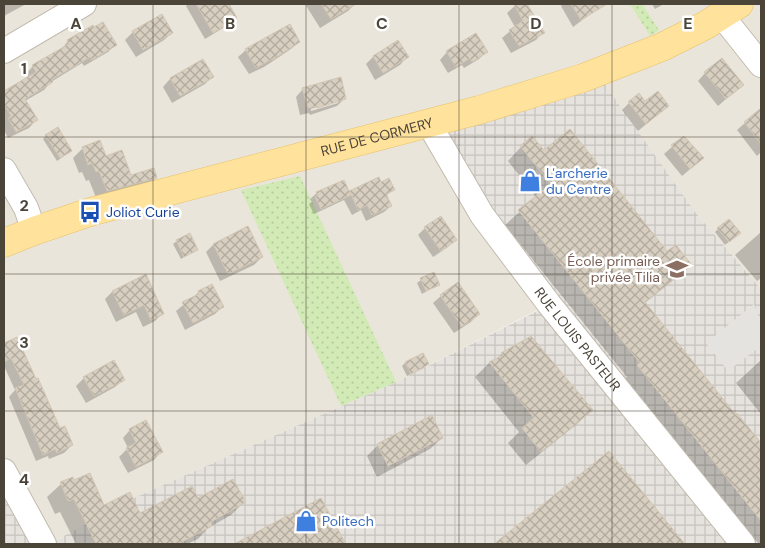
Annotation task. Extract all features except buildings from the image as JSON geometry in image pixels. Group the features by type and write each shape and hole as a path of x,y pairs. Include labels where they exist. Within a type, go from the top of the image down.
{"main road":[{"name":"RUE DE CORMERY","path":"4,243 99,210 429,124 583,78 662,47 730,10"}],"street":[{"path":"4,51 84,4"},
{"path":"730,10 761,65"},
{"name":"RUE LOUIS PASTEUR","path":"429,124 482,215 550,304 743,544"},
{"path":"4,170 26,208 34,231"},
{"path":"4,471 44,544"}],"shaded area":[{"path":"4,4 761,4 761,289 695,212 549,304 396,382 134,498 49,544 15,494 4,500"},
{"path":"603,82 695,212 761,289 761,544 49,544 134,498 396,382 549,305 435,135"},
{"path":"754,304 761,324 761,346 728,371 706,343"},
{"path":"15,493 44,544 4,544 4,500"}],"green space":[{"path":"630,4 642,4 659,30 650,36"},
{"path":"300,176 396,382 341,406 241,190"}],"place":[{"name":"L'archerie du Centre","path":"530,181"},
{"name":"Joliot Curie","path":"90,212"},
{"name":"École primaire privée Tilia","path":"677,269"},
{"name":"Politech","path":"306,521"}]}
